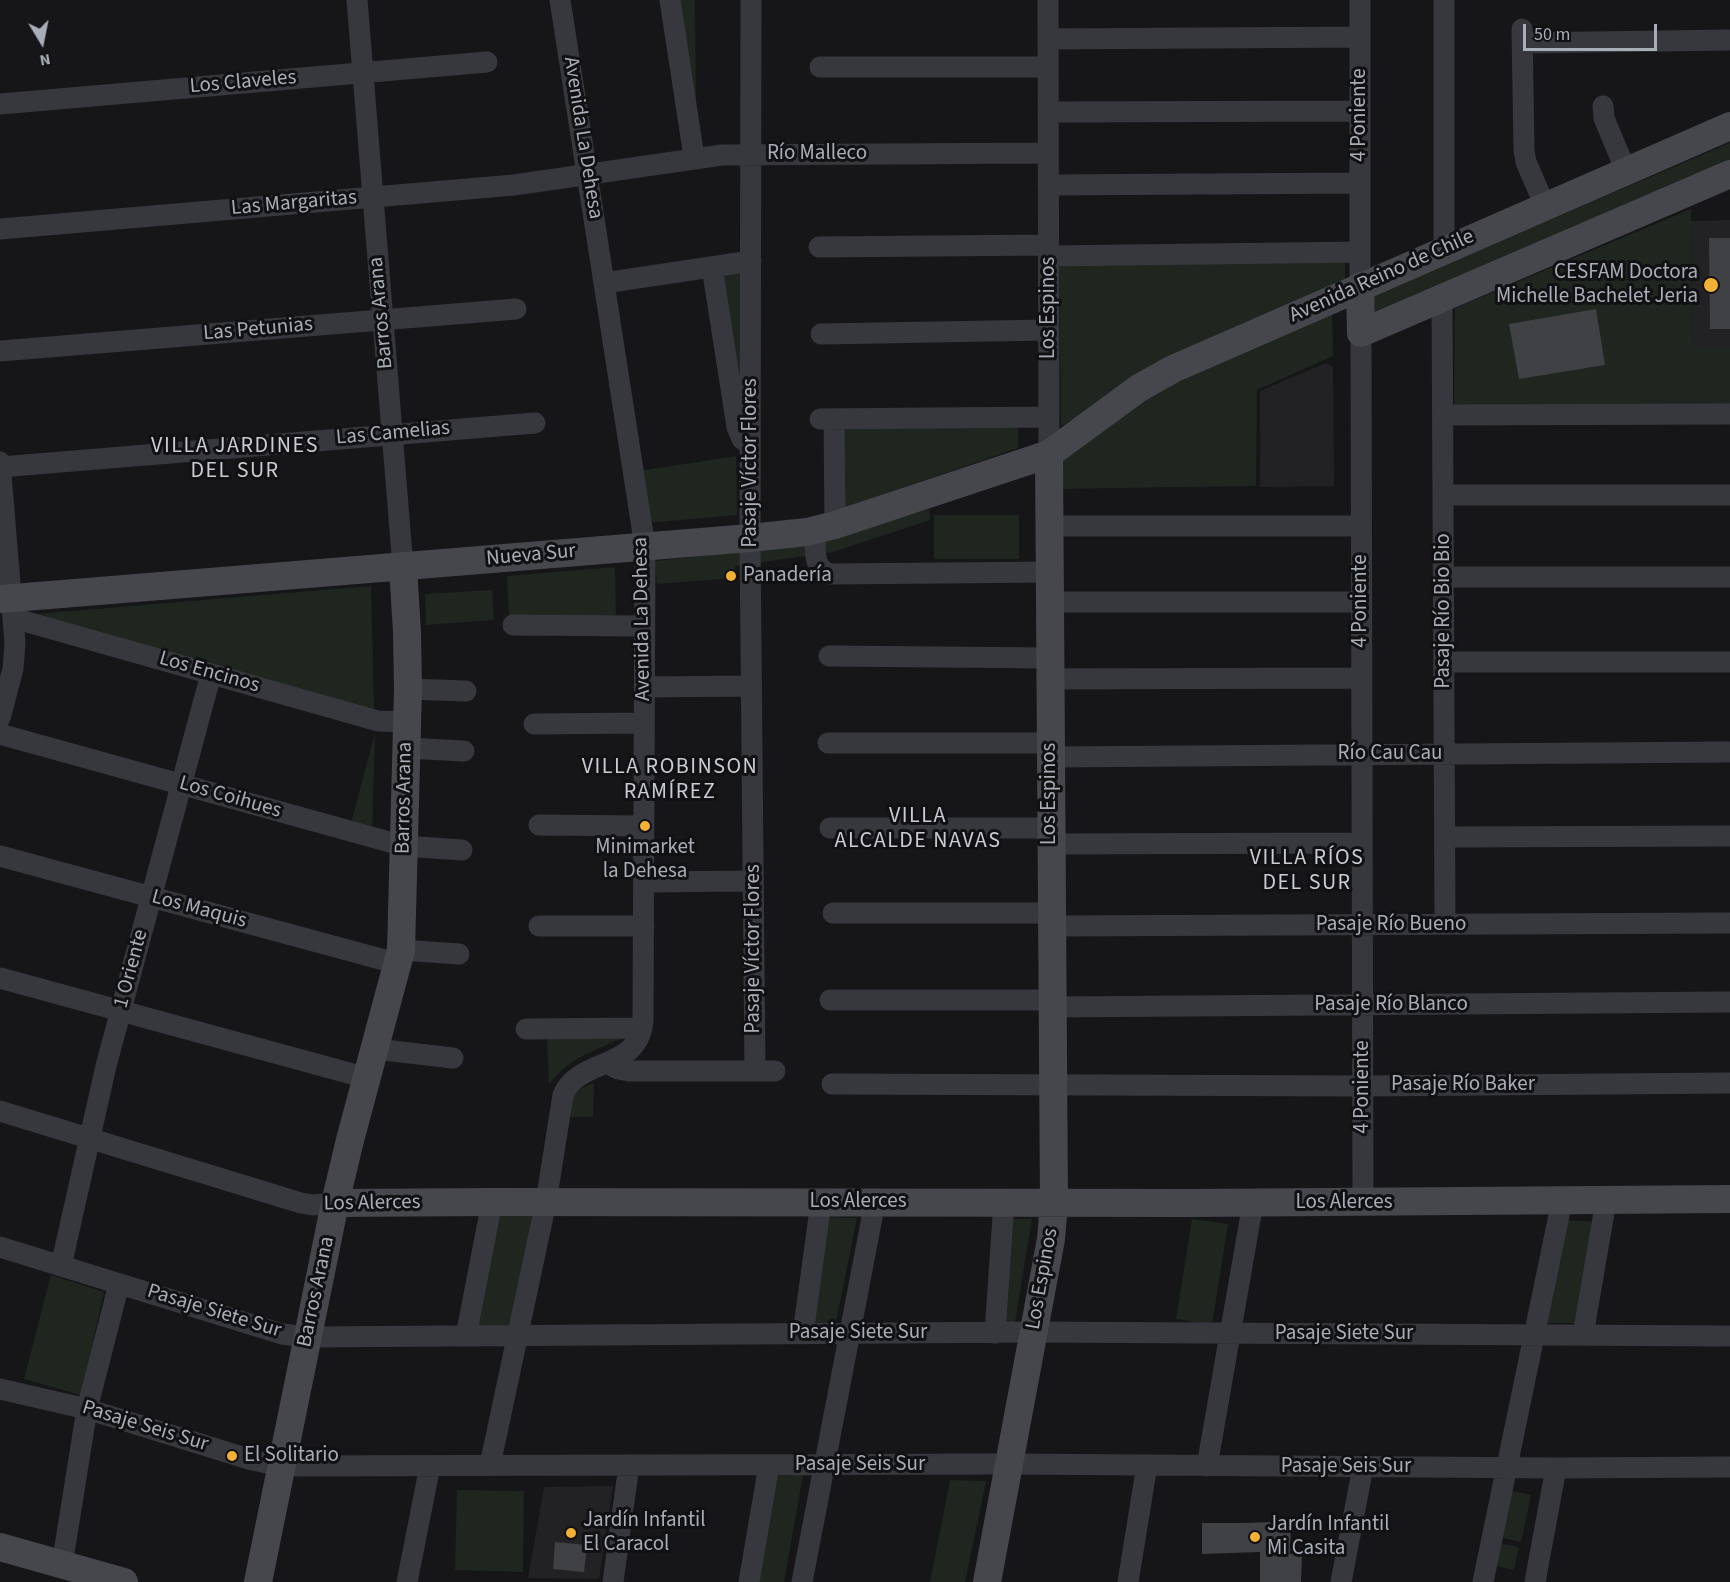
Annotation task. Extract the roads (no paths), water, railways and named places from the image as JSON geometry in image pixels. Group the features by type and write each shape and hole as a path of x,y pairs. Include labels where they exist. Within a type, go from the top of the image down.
{"street":[{"name":"Barros Arana","path":"258,1582 335,1203 400,957 408,689 407,632 357,0"},
{"name":"Avenida La Dehesa","path":"560,0 645,547 642,1028"},
{"path":"670,0 694,158"},
{"name":"Pasaje Víctor Flores","path":"607,1063 618,1069 629,1071 765,1071 753,881 750,538 751,0"},
{"name":"Los Espinos","path":"987,1582 1051,1239 1054,1203 1048,0"},
{"name":"4 Poniente","path":"1360,0 1363,1203"},
{"path":"1444,0 1444,250"},
{"path":"1545,206 1525,156 1523,36 1730,40"},
{"path":"1048,39 1360,37"},
{"name":"Los Claveles","path":"0,104 487,62"},
{"path":"820,66 1048,67"},
{"path":"1603,106 1604,118 1626,171"},
{"path":"1048,112 1360,111"},
{"name":"Avenida Reino de Chile","path":"1049,454 1157,377 1360,286 1730,126"},
{"name":"Río Malleco","path":"588,175 722,155 1048,153"},
{"name":"Avenida Reino de Chile","path":"1361,333 1730,174"},
{"name":"Las Margaritas","path":"0,228 514,185 588,175"},
{"path":"1048,185 1360,183"},
{"path":"819,247 1048,251 1360,252"},
{"path":"604,283 751,261"},
{"path":"712,267 737,427 742,439 750,443"},
{"name":"Pasaje Río Bio Bio","path":"1442,298 1445,924"},
{"name":"Las Petunias","path":"0,351 516,309"},
{"path":"821,334 1049,330"},
{"path":"1443,415 1730,414"},
{"path":"1049,417 827,419 825,527 818,567 825,573 831,574 1050,572"},
{"name":"Las Camelias","path":"0,467 535,423"},
{"name":"Nueva Sur","path":"8,605 403,567 750,538 825,527 1049,454"},
{"path":"0,462 8,605 15,643 13,669 0,718"},
{"path":"1443,495 1730,495"},
{"path":"1049,526 1361,526"},
{"path":"1443,577 1730,577"},
{"path":"1050,602 1362,602"},
{"name":"Los Encinos","path":"8,605 211,674 378,721 406,735 464,751"},
{"path":"513,625 645,626"},
{"path":"829,656 1050,669 1362,678"},
{"path":"1444,662 1730,662"},
{"name":"1 Oriente","path":"61,1266 121,1011 211,674"},
{"path":"644,687 752,686"},
{"path":"408,689 466,691"},
{"path":"534,724 644,723"},
{"name":"Los Coihues","path":"0,734 404,846 462,850"},
{"name":"Río Cau Cau","path":"828,743 1050,750 1362,755 1730,752"},
{"path":"539,825 644,826"},
{"path":"830,828 1362,843"},
{"path":"1445,837 1730,836"},
{"name":"Los Maquis","path":"0,856 151,897 400,957 459,954"},
{"path":"644,882 753,881"},
{"name":"Pasaje Río Bueno","path":"833,913 1362,925 1730,923"},
{"path":"539,926 644,926"},
{"path":"0,978 367,1078"},
{"name":"Pasaje Río Blanco","path":"830,999 1052,1004 1363,1005 1730,1002"},
{"path":"490,1466 546,1202 565,1090 579,1077 632,1048 642,1028 526,1029"},
{"path":"375,1049 453,1058"},
{"name":"Pasaje Río Baker","path":"832,1084 1363,1086 1730,1083"},
{"name":"Los Alerces","path":"0,1111 313,1205 492,1202 1363,1203 1730,1199"},
{"path":"1583,1335 1606,1201"},
{"path":"466,1336 492,1202"},
{"path":"803,1334 822,1202"},
{"path":"802,1582 876,1202"},
{"path":"995,1333 1004,1202"},
{"path":"1483,1582 1562,1202"},
{"path":"1207,1466 1253,1203"},
{"name":"Pasaje Siete Sur","path":"0,1247 282,1334 308,1336 1034,1332 1730,1336"},
{"path":"62,1565 87,1409 119,1284"},
{"name":"Pasaje Seis Sur","path":"0,1389 87,1409 252,1460 282,1466 1009,1464 1507,1468 1730,1467"},
{"path":"613,1582 629,1465"},
{"path":"749,1582 769,1465"},
{"path":"407,1582 430,1466"},
{"path":"1128,1582 1147,1466"},
{"path":"1341,1582 1363,1467"},
{"path":"1535,1582 1556,1468"},
{"path":"0,1547 124,1582"}],"place":[{"name":"CESFAM Doctora Michelle Bachelet Jeria","path":"1711,285"},
{"name":"Panadería","path":"731,576"},
{"name":"Minimarket la Dehesa","path":"645,826"},
{"name":"El Solitario","path":"232,1456"},
{"name":"Jardín Infantil El Caracol","path":"571,1533"},
{"name":"Jardín Infantil Mi Casita","path":"1255,1537"}],"district":[{"name":"VILLA JARDINES DEL SUR","path":"235,460"},
{"name":"VILLA ROBINSON RAMÍREZ","path":"670,780"},
{"name":"VILLA ALCALDE NAVAS","path":"918,830"},
{"name":"VILLA RÍOS DEL SUR","path":"1307,872"}]}
